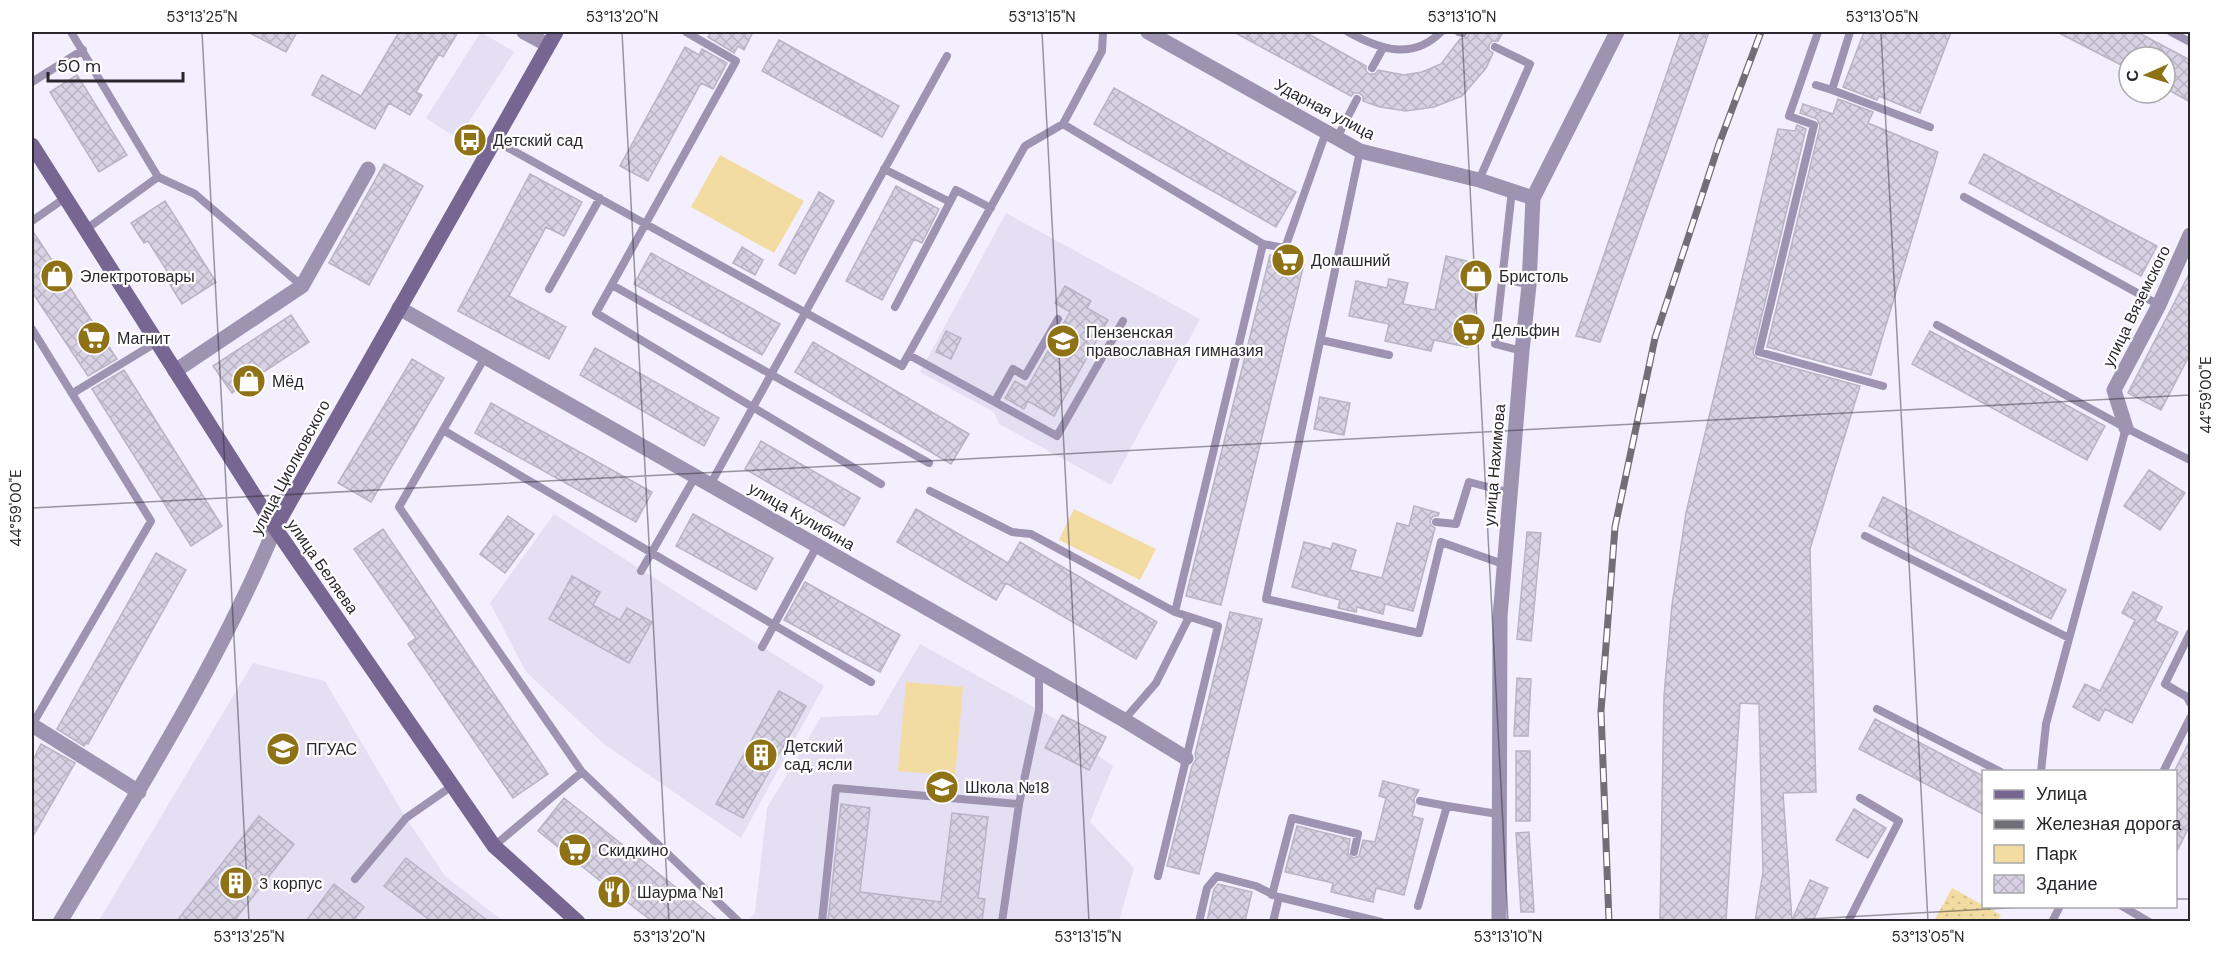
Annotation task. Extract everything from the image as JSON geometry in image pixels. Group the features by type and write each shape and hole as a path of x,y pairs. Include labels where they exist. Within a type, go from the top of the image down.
{"main road":[{"name":"улица Циолковского","path":"275,528 552,38"},
{"name":"улица Беляева","path":"32,145 275,528 494,846 578,921"}],"street":[{"path":"524,32 552,38"},
{"name":"Ударная улица","path":"1148,32 1360,151 1479,180 1533,198"},
{"name":"улица Нахимова","path":"1499,921 1500,617 1529,285 1533,198 1617,32"},
{"path":"175,370 302,286 368,169"},
{"name":"улица Вяземского","path":"2126,428 2114,390 2159,305 2190,235"},
{"name":"улица Кулибина","path":"399,308 1124,720 1185,758"},
{"name":"улица Циолковского","path":"60,921 139,792 252,584 275,528"},
{"path":"32,725 139,792"}],"lane":[{"path":"71,32 158,177 195,194 302,286"},
{"path":"686,32 735,61 596,314 881,484"},
{"path":"495,140 902,366 1025,146 1064,124 1102,51 1102,32"},
{"path":"1348,32 1383,48 1403,49 1429,44 1441,32"},
{"path":"1818,32 1789,116 1814,125 1759,352 1883,386"},
{"path":"1832,90 1850,32"},
{"path":"2171,32 2190,42"},
{"path":"1479,180 1530,63 1495,47"},
{"path":"1372,68 1383,48"},
{"path":"32,82 83,50"},
{"path":"710,484 947,56"},
{"path":"1816,85 1930,127"},
{"path":"1064,124 1263,244 1285,248 1332,135 1357,99"},
{"path":"1360,151 1266,599 1419,633 1441,542 1503,564"},
{"path":"884,169 950,202"},
{"path":"86,230 158,177"},
{"path":"895,307 956,190 991,207"},
{"path":"1512,190 1495,344 1522,351"},
{"path":"1964,197 2159,305"},
{"path":"32,221 65,198"},
{"path":"549,289 600,198"},
{"path":"1174,612 1263,244"},
{"path":"1502,278 1529,285"},
{"path":"612,285 929,463"},
{"path":"994,401 1013,369 1025,376 1058,319"},
{"path":"909,355 1057,436 1123,321"},
{"path":"1937,325 2126,428 2190,460"},
{"path":"32,329 151,521 32,725"},
{"path":"1321,340 1389,355"},
{"path":"72,393 157,342"},
{"path":"485,357 399,507 582,772 739,921"},
{"path":"2041,770 2046,724 2126,428"},
{"path":"443,430 871,682"},
{"path":"641,571 695,477"},
{"path":"1436,522 1456,524 1469,482 1511,493"},
{"path":"930,491 1012,532 1031,534 1174,612 1218,626 1158,876"},
{"path":"1865,536 2069,638"},
{"path":"762,647 818,546"},
{"path":"1124,720 1156,683 1189,616"},
{"path":"2190,633 2165,684 2187,697 2190,703"},
{"path":"1002,921 1019,804 1039,710 1039,672"},
{"path":"1877,709 1999,770"},
{"path":"2164,770 2190,718"},
{"path":"494,846 582,772"},
{"path":"355,879 406,818 453,786"},
{"path":"822,921 836,788 1019,804"},
{"path":"1848,921 1899,821 1860,798"},
{"path":"1420,801 1498,813"},
{"path":"1418,906 1446,806"},
{"path":"1273,921 1275,896 1292,818 1358,834 1354,852"},
{"path":"1199,921 1207,888 1217,876 1256,886 1275,896 1381,921"},
{"path":"2126,908 2149,921"}],"shaded area":[{"path":"481,32 514,52 458,139 426,118"},
{"name":"Пензенская православная гимназия","path":"1006,213 1200,319 1111,485 999,424 994,412 920,372"},
{"path":"554,514 824,686 741,838 605,745 526,672 490,603"},
{"name":"Школа №18","path":"920,644 1059,721 1062,715 1106,737 1097,755 1113,766 1090,822 1134,868 1119,921 748,922 755,912 767,808 821,717 878,715"},
{"name":"ПГУАС","path":"253,663 325,681 406,818 445,876 503,921 98,922"}],"green space":[{"path":"720,155 804,201 774,253 691,207"},
{"path":"1074,509 1156,549 1140,580 1059,540"},
{"path":"906,682 963,687 955,776 898,771"},
{"path":"1952,888 1982,905 1982,908 1988,908 2001,915 1997,921 1934,921"}],"building":[{"path":"248,32 297,32 286,52"},
{"path":"399,32 458,32 443,57 439,54 416,92 422,95 410,115 389,103 375,129 312,95 322,75 361,96"},
{"path":"711,32 753,32 744,50 738,46 734,53 708,37"},
{"path":"1234,32 1305,32 1366,66 1369,74 1375,74 1378,70 1404,75 1422,72 1441,64 1460,39 1468,37 1469,32 1503,32 1498,41 1492,41 1489,45 1489,50 1493,53 1486,68 1462,96 1434,107 1406,111 1380,107 1363,101 1363,96 1359,93 1351,96"},
{"path":"1681,32 1709,32 1600,342 1576,336"},
{"path":"1864,32 1951,32 1920,113 1879,96 1877,100 1843,87"},
{"path":"2057,32 2137,32 2162,45 2117,45 2117,63"},
{"path":"779,40 899,106 882,137 762,71"},
{"path":"685,47 699,55 702,49 727,63 713,89 701,83 648,181 620,166"},
{"path":"2177,53 2190,60 2190,102 2177,95"},
{"path":"77,75 127,155 99,172 50,92"},
{"path":"1114,88 1296,192 1276,227 1094,124"},
{"path":"1838,99 1873,112 1868,123 1938,152 1871,375 1767,347 1820,126 1817,119 1800,113 1803,104 1833,114"},
{"path":"1797,125 1806,129 1753,353 1757,358 1860,386 1810,549 1816,792 1783,793 1792,920 1810,880 1828,888 1813,921 1755,921 1763,872 1759,704 1740,703 1726,921 1660,921 1664,696 1672,605 1686,513 1778,129 1795,131"},
{"path":"1984,154 2157,246 2141,276 1969,183"},
{"path":"384,164 423,186 369,285 329,263"},
{"path":"530,174 582,202 564,236 546,227 509,296 566,327 549,359 458,311"},
{"path":"896,186 939,209 922,243 914,239 882,300 846,281"},
{"path":"819,192 834,201 795,274 779,265"},
{"path":"165,201 216,282 182,304 170,285 174,282 148,241 144,243 131,223"},
{"path":"32,230 117,359 88,376 32,292"},
{"path":"742,247 763,260 755,275 733,263"},
{"path":"651,253 780,324 762,355 634,284"},
{"path":"1270,255 1304,264 1221,605 1186,596"},
{"path":"1446,256 1484,265 1467,347 1434,340 1431,351 1385,341 1389,324 1349,316 1356,281 1387,288 1389,279 1408,283 1403,304 1435,310"},
{"path":"2190,272 2190,354 2161,410 2128,393"},
{"path":"1065,286 1091,301 1087,308 1108,320 1054,416 1028,401 1024,409 1005,398 1015,381 1027,388 1070,312 1055,303"},
{"path":"291,315 309,342 232,393 213,366"},
{"path":"946,331 961,338 951,359 936,352"},
{"path":"1930,331 2105,426 2087,460 1912,364"},
{"path":"813,342 969,434 951,464 795,372"},
{"path":"595,348 719,418 704,446 580,375"},
{"path":"412,359 444,378 371,502 338,483"},
{"path":"124,370 222,526 191,546 92,389"},
{"path":"1320,397 1350,403 1344,435 1314,429"},
{"path":"491,403 652,492 636,522 475,433"},
{"path":"761,441 860,498 844,526 745,469"},
{"path":"2149,470 2185,493 2160,530 2124,506"},
{"path":"1883,497 2066,590 2051,619 1869,526"},
{"path":"1414,506 1439,513 1430,521 1435,528 1413,611 1385,604 1383,614 1357,607 1356,612 1338,608 1340,600 1292,587 1304,542 1331,549 1333,543 1356,550 1350,570 1382,578 1397,523 1409,526"},
{"path":"916,509 1008,563 1020,542 1157,622 1136,659 1006,583 996,600 897,542"},
{"path":"693,514 773,558 756,590 676,546"},
{"path":"508,516 534,534 505,573 480,554"},
{"path":"383,529 548,774 513,798 408,644 416,638 354,549"},
{"path":"1527,532 1541,533 1531,641 1517,639"},
{"path":"156,553 186,570 88,744 84,746 57,729"},
{"path":"572,576 600,592 593,605 620,620 627,608 652,622 629,663 549,619"},
{"path":"805,582 900,635 880,672 784,620"},
{"path":"2133,592 2162,607 2155,621 2178,632 2132,723 2105,709 2099,721 2073,707 2085,684 2100,691 2135,620 2122,613"},
{"path":"1230,612 1262,619 1199,874 1167,866 1192,766 1196,759 1195,754"},
{"path":"1517,678 1531,679 1528,736 1514,736"},
{"name":"Детский сад, ясли","path":"779,691 806,706 743,818 716,804"},
{"path":"1062,715 1106,737 1089,770 1045,748"},
{"path":"1875,719 1982,775 1982,813 1859,749"},
{"path":"2190,740 2190,825 2177,851 2177,770 2175,770"},
{"path":"41,744 75,763 32,838 32,762"},
{"path":"1516,751 1530,751 1530,821 1516,821"},
{"path":"1383,781 1419,790 1414,799 1412,816 1423,819 1404,895 1376,888 1373,902 1331,892 1333,883 1285,872 1297,826 1350,839 1348,853 1353,858 1359,856 1363,840 1375,842 1386,798 1379,796"},
{"path":"564,798 718,921 652,921 614,892 538,831"},
{"path":"841,804 870,808 860,892 941,902 952,813 988,817 978,898 985,899 982,921 828,921"},
{"path":"1854,809 1886,828 1868,858 1836,840"},
{"name":"3 корпус","path":"259,816 294,844 234,921 177,921"},
{"path":"1529,832 1534,912 1521,912 1516,833"},
{"path":"406,858 488,921 431,921 384,886"},
{"path":"334,884 364,907 353,921 306,921"},
{"path":"1218,884 1252,892 1245,921 1207,921 1214,889"}],"railway":[{"path":"1609,922 1601,711 1615,527 1655,338 1719,144 1761,32"}],"place":[{"name":"Детский сад","path":"470,140"},
{"name":"Домашний","path":"1288,260"},
{"name":"Электротовары","path":"57,276"},
{"name":"Бристоль","path":"1476,276"},
{"name":"Дельфин","path":"1469,330"},
{"name":"Магнит","path":"94,338"},
{"name":"Пензенская православная гимназия","path":"1063,341"},
{"name":"Мёд","path":"249,381"},
{"name":"ПГУАС","path":"283,749"},
{"name":"Детский сад, ясли","path":"761,755"},
{"name":"Школа №18","path":"942,787"},
{"name":"Скидкино","path":"575,850"},
{"name":"3 корпус","path":"236,883"},
{"name":"Шаурма №1","path":"614,892"}]}
